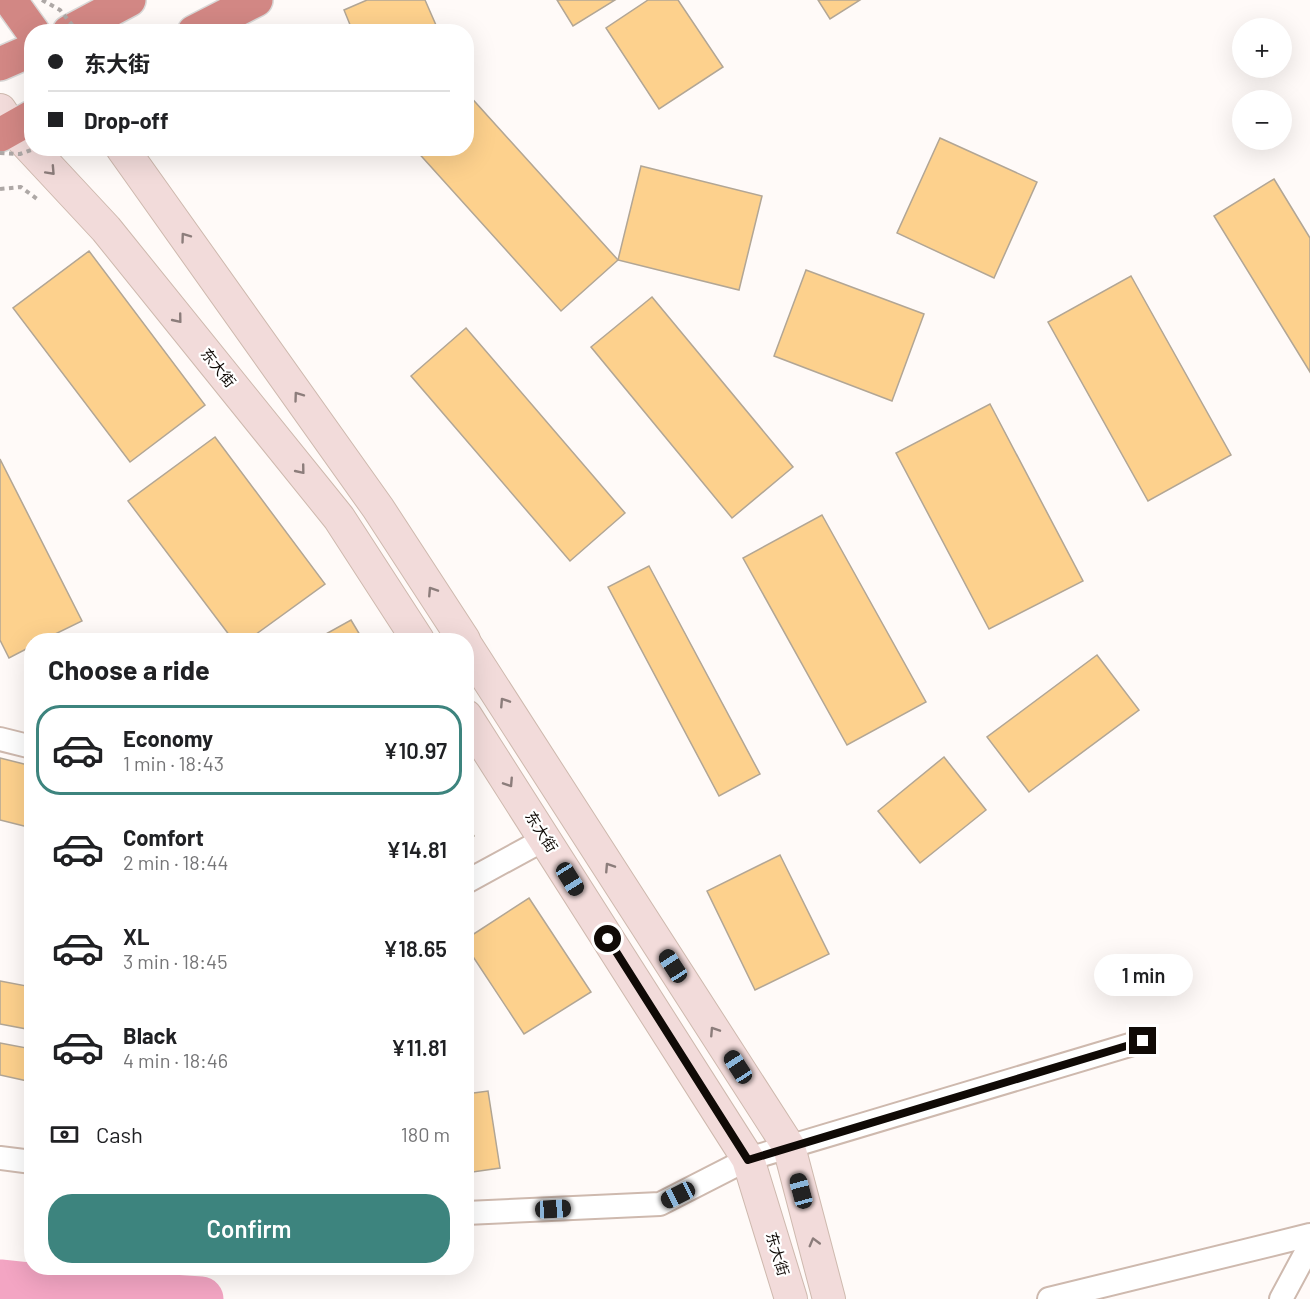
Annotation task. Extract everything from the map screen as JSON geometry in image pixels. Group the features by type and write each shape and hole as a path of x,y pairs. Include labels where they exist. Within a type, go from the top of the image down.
{"highway":[{"path":"10,0 27,24"},
{"path":"84,24 129,0"},
{"path":"210,24 256,0"},
{"path":"0,64 24,54"}],"main road":[{"name":"东大街","path":"9,129 24,145"},
{"name":"东大街","path":"35,156 106,230 339,518 413,633"},
{"path":"128,156 378,508 459,633"},
{"path":"474,657 789,1147 829,1299"},
{"name":"东大街","path":"474,728 748,1160 790,1299"}],"street":[{"path":"0,739 24,745"},
{"path":"474,878 545,839"},
{"path":"474,1213 660,1204 748,1160 1143,1041"},
{"path":"0,1158 24,1161"},
{"path":"1049,1299 1310,1235"},
{"path":"1281,1299 1310,1245"}],"path":[{"path":"42,0 60,10 71,24"},
{"path":"9,129 20,154 24,153"}],"building":[{"path":"367,0 425,0 436,24 350,24 344,10"},
{"path":"557,0 615,0 573,26"},
{"path":"648,0 678,0 723,67 659,109 606,28"},
{"path":"818,0 860,0 830,19"},
{"path":"474,101 618,260 561,311 421,156 474,156"},
{"path":"940,138 1037,182 994,278 897,233"},
{"path":"641,166 762,196 739,290 618,260"},
{"path":"1274,179 1310,238 1310,372 1214,216"},
{"path":"89,251 205,405 130,462 13,308"},
{"path":"806,270 924,314 892,401 774,356"},
{"path":"1131,276 1231,455 1148,501 1048,322"},
{"path":"652,297 793,467 732,518 591,347"},
{"path":"466,328 625,513 570,561 411,376"},
{"path":"990,404 1083,581 989,629 896,453"},
{"path":"215,437 325,584 258,633 228,633 128,501"},
{"path":"0,459 82,621 57,633 24,633 24,650 9,658 0,640"},
{"path":"822,515 926,702 847,745 743,558"},
{"path":"649,566 760,774 719,796 608,587"},
{"path":"351,620 359,633 328,633"},
{"path":"1097,655 1139,710 1029,792 987,737"},
{"path":"944,757 986,810 920,863 878,811"},
{"path":"0,758 24,764 24,826 0,820"},
{"path":"780,855 829,954 755,990 707,891"},
{"path":"529,898 591,992 524,1034 474,958 474,934"},
{"path":"0,981 24,986 24,1028 0,1024"},
{"path":"0,1043 24,1048 24,1080 0,1075"},
{"path":"488,1091 500,1168 474,1172 474,1093"}],"waterway":[{"path":"0,1282 95,1292 201,1299"}],"route":[{"path":"608,939 748,1160 1143,1041"}]}
